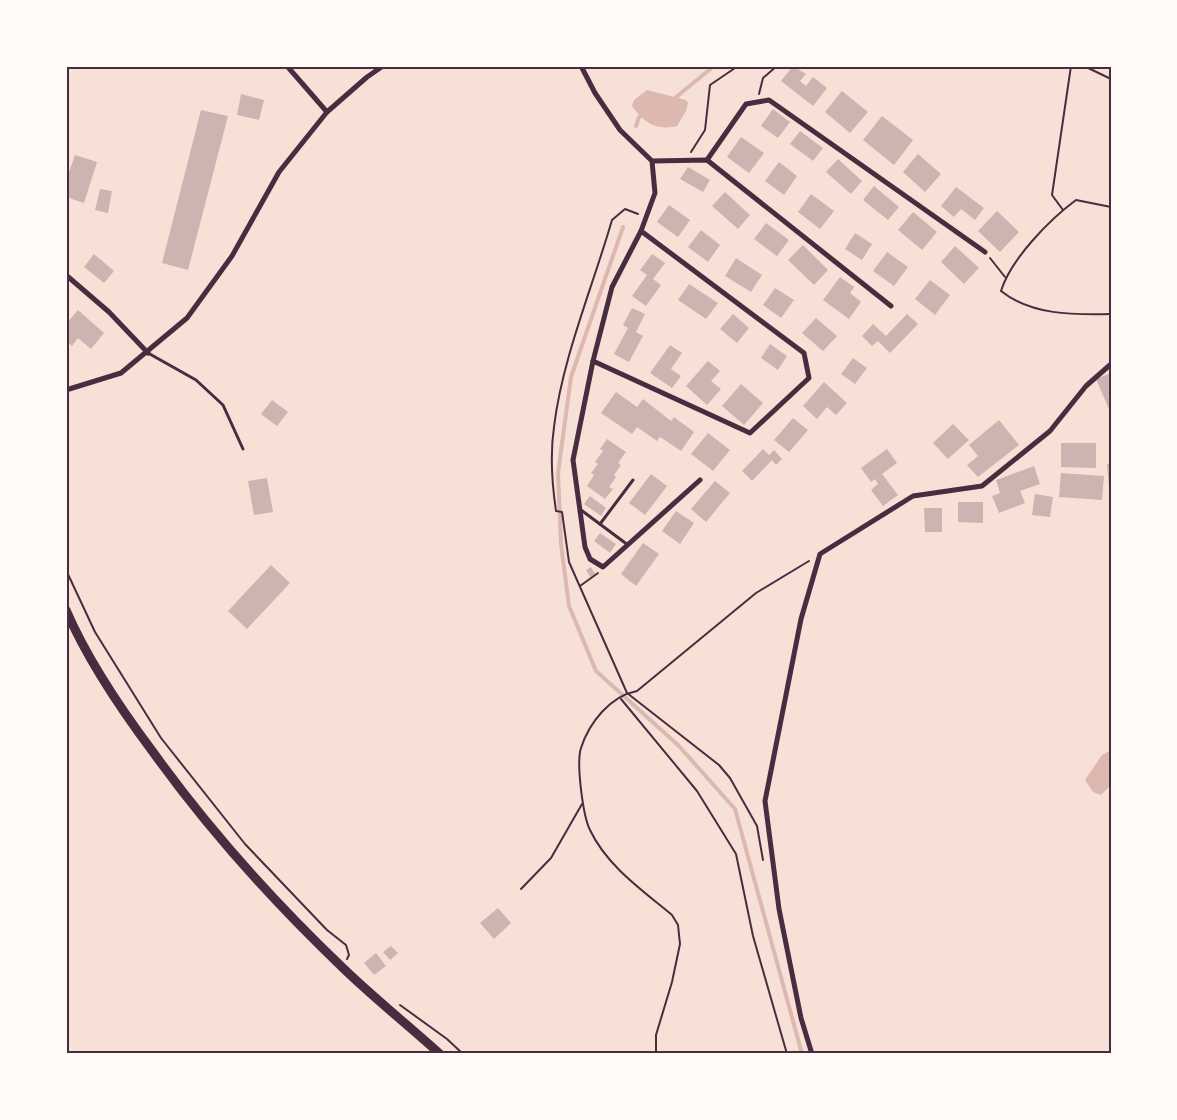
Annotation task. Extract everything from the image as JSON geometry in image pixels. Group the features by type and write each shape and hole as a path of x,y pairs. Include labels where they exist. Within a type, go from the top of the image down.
{"main road":[{"path":"66,610 104,680 172,779 258,881 342,967 440,1054"}],"street":[{"path":"286,66 327,112"},
{"path":"66,390 121,373 148,353 187,318 232,256 279,172 327,112 367,77 384,66"},
{"path":"581,66 595,93 620,130 652,161 655,193 641,231 612,287 593,361 573,460 585,547 590,559 603,567 700,480"},
{"path":"707,160 746,104 769,100 985,252"},
{"path":"652,161 707,160 891,306"},
{"path":"593,361 750,432 808,378 804,353 641,231"},
{"path":"66,275 109,312 148,353"},
{"path":"812,1054 801,1018 779,909 765,801 801,619 820,554 913,496 982,486 1050,431 1086,386 1111,364"}],"lane":[{"path":"148,353 196,380 223,404 243,449"},
{"path":"600,524 633,480"},
{"path":"581,510 628,545"}],"path":[{"path":"691,153 705,130 710,85 738,66"},
{"path":"757,102 763,78 777,66"},
{"path":"1063,210 1052,195 1071,66"},
{"path":"1084,66 1111,79"},
{"path":"1111,207 1076,200 1063,210 1026,250 1005,276 1001,291 1015,303 1046,311 1073,314 1111,314"},
{"path":"647,217 625,209 612,220 575,338 554,427 553,487 556,511 562,512 569,562 627,693 719,765 730,778 758,826 764,863"},
{"path":"985,252 1005,276"},
{"path":"656,1054 656,1035 672,982 680,944 678,925 672,915 608,858 590,830 582,804 580,750 596,717 627,693 637,691 756,593 820,554"},
{"path":"580,586 594,578 603,567"},
{"path":"66,570 95,632 162,738 245,844 328,930 346,945 349,955 342,967"},
{"path":"620,698 697,791 736,854 753,936 787,1054"},
{"path":"521,888 551,858 582,804"},
{"path":"381,1003 398,1003 413,1012 463,1054"}],"shaded area":[{"path":"647,90 686,100 688,103 686,111 677,126 657,126 641,117 632,106 634,100"},
{"path":"1111,750 1111,785 1101,795 1093,792 1085,780 1102,755"}],"building":[{"path":"793,66 806,74 800,81 806,86 813,77 827,88 813,106 781,81"},
{"path":"842,91 868,112 850,133 825,112"},
{"path":"241,94 264,100 259,120 237,115"},
{"path":"773,109 790,122 778,138 761,126"},
{"path":"201,110 228,116 188,270 162,263"},
{"path":"882,116 913,140 894,165 863,140"},
{"path":"800,131 823,148 813,161 790,144"},
{"path":"741,137 764,153 749,173 727,157"},
{"path":"918,154 941,174 925,192 903,172"},
{"path":"75,155 97,162 84,203 66,197 66,181"},
{"path":"838,159 862,181 851,194 826,172"},
{"path":"779,162 797,176 784,195 765,181"},
{"path":"688,167 710,180 703,192 680,179"},
{"path":"874,186 899,207 888,220 863,200"},
{"path":"956,187 984,208 975,220 961,209 954,217 941,206"},
{"path":"100,189 112,191 108,213 95,210"},
{"path":"725,192 750,215 738,229 712,206"},
{"path":"811,194 834,211 820,229 798,212"},
{"path":"669,205 690,220 678,237 657,222"},
{"path":"997,211 1019,232 1000,252 978,231"},
{"path":"913,212 937,232 922,250 898,230"},
{"path":"766,223 789,240 777,256 754,239"},
{"path":"701,230 720,245 708,262 688,247"},
{"path":"855,233 872,244 862,260 845,249"},
{"path":"803,245 828,270 814,285 788,260"},
{"path":"955,246 979,268 964,284 941,262"},
{"path":"887,252 908,267 894,286 873,271"},
{"path":"94,254 114,271 104,283 84,267"},
{"path":"652,254 665,263 653,279 661,285 646,306 632,296 647,275 640,270"},
{"path":"736,258 762,275 751,292 725,276"},
{"path":"840,277 854,287 850,293 861,302 849,319 823,300"},
{"path":"930,280 950,295 935,315 915,299"},
{"path":"689,284 718,303 706,319 678,300"},
{"path":"775,288 794,300 781,318 763,305"},
{"path":"632,308 645,314 636,332 643,336 629,362 614,354 628,328 623,325"},
{"path":"78,310 104,333 91,349 78,338 72,346 66,341 66,324"},
{"path":"733,314 749,328 737,343 720,329"},
{"path":"907,314 918,324 890,353 878,341 872,346 862,336 873,324 886,336"},
{"path":"816,318 837,336 823,351 802,333"},
{"path":"770,344 787,356 778,370 761,358"},
{"path":"670,345 682,353 671,369 681,376 672,388 650,373"},
{"path":"853,358 867,368 855,384 841,374"},
{"path":"708,361 720,371 711,381 721,389 707,405 686,386"},
{"path":"1111,373 1111,414 1096,379"},
{"path":"824,382 847,403 836,415 827,407 817,419 803,406"},
{"path":"741,384 763,403 744,425 722,406"},
{"path":"616,392 637,407 643,399 671,421 674,417 694,432 681,451 660,437 657,441 637,427 632,434 601,413"},
{"path":"272,400 288,412 277,426 261,414"},
{"path":"793,418 808,430 789,452 774,440"},
{"path":"999,420 1019,445 978,477 967,465 978,456 969,445"},
{"path":"953,424 969,440 948,459 933,443"},
{"path":"708,433 730,450 713,471 691,454"},
{"path":"607,439 626,452 618,463 621,465 609,487 613,489 605,499 587,486 594,475 591,473 598,464 595,462 603,451 600,449"},
{"path":"1061,443 1096,443 1096,468 1061,467"},
{"path":"763,449 769,455 774,450 782,459 776,465 772,460 752,481 742,471"},
{"path":"887,449 897,463 882,474 898,495 883,506 871,490 878,484 875,479 871,482 861,468"},
{"path":"1111,463 1111,489 1109,490 1107,464"},
{"path":"1034,466 1040,484 1020,491 1025,503 999,513 992,496 1000,493 996,480"},
{"path":"1061,473 1104,476 1102,500 1059,497"},
{"path":"651,474 667,486 645,515 629,503"},
{"path":"267,478 273,512 254,515 248,481"},
{"path":"715,481 730,493 706,522 691,509"},
{"path":"1035,494 1053,497 1050,517 1032,515"},
{"path":"590,496 606,508 601,516 584,504"},
{"path":"958,502 983,502 983,523 958,522"},
{"path":"924,508 942,508 942,532 925,532"},
{"path":"676,511 694,523 680,544 662,531"},
{"path":"600,533 616,544 610,553 594,541"},
{"path":"643,543 659,554 636,586 621,574"},
{"path":"271,565 290,583 247,629 228,611"},
{"path":"591,567 595,574 590,577 586,570"},
{"path":"498,908 511,923 494,939 480,923"},
{"path":"391,946 398,953 390,960 383,952"},
{"path":"376,953 386,966 374,975 364,963"}],"waterway":[{"path":"675,98 714,66"},
{"path":"636,126 639,117 642,115"},
{"path":"623,227 571,377 558,473 561,544 569,606 596,671 678,745 735,809 802,1054"}]}
